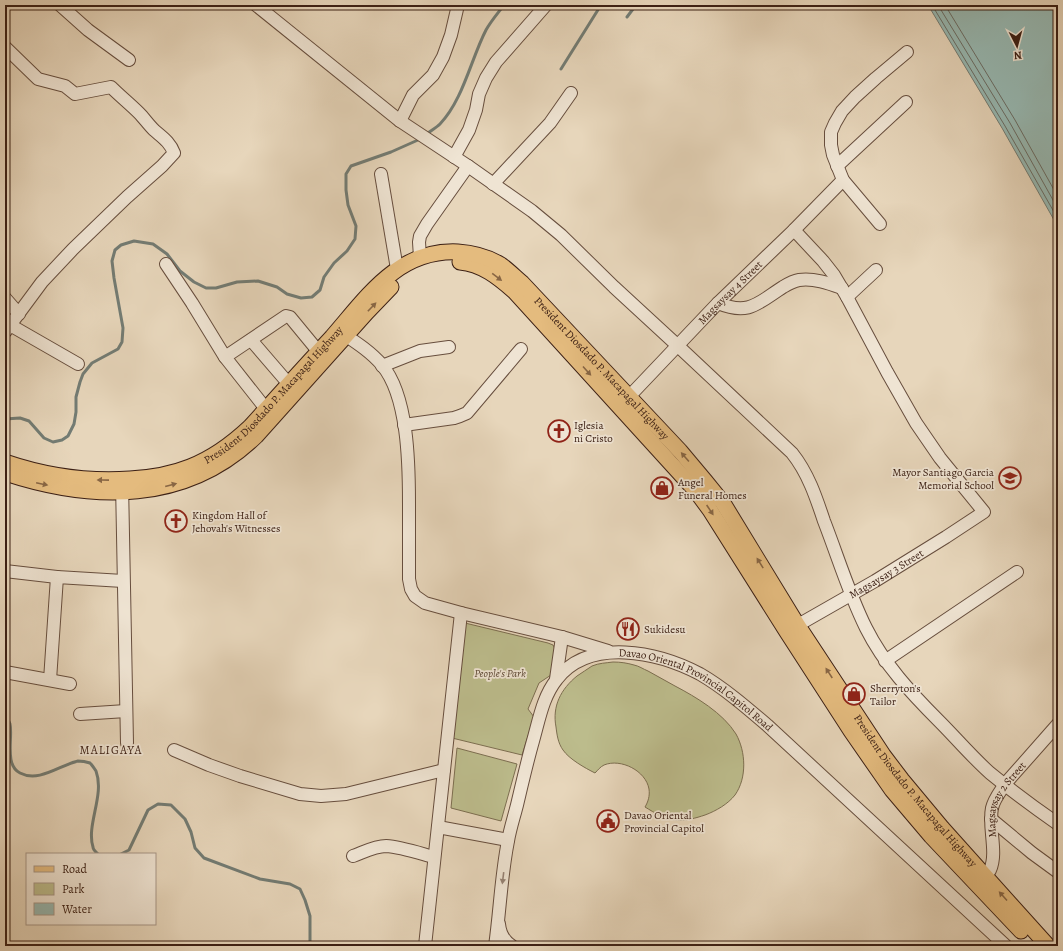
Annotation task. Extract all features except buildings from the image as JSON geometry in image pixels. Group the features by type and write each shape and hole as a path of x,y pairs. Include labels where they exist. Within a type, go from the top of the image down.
{"main road":[{"name":"President Diosdado P. Macapagal Highway","path":"5,462 58,476 122,486 163,487 194,477 216,460 224,449 250,427 266,409 292,388 342,333 359,305 397,269 420,257 439,253 469,253 484,257 501,265 532,293 624,402 696,491 736,550 793,629 855,737 892,790 931,836 982,880 1048,946"},
{"name":"President Diosdado P. Macapagal Highway","path":"216,460 233,456 256,436 318,351 367,312 392,286 412,272 423,267 440,263 467,263 495,274 514,290 624,402"},
{"name":"President Diosdado P. Macapagal Highway","path":"5,473 30,481 72,490 102,492 122,486"},
{"name":"President Diosdado P. Macapagal Highway","path":"982,880 1036,946"}],"street":[{"path":"60,5 88,30 129,60"},
{"path":"256,5 400,122 468,166 532,211 561,235 614,287 792,453 806,475 815,496 851,595 866,629 885,661 913,695 990,772 1058,824"},
{"path":"400,122 413,95 433,75 443,57 451,35 458,5"},
{"path":"454,157 469,130 476,110 479,94 486,78 496,62 546,5"},
{"path":"5,47 38,80 65,86 75,94 111,87 120,97 139,112 173,148 174,153 162,166 127,197 72,250 42,282 8,329 78,364"},
{"path":"880,224 842,180 833,155 831,132 842,111 876,78 908,52"},
{"path":"493,184 550,123 571,93"},
{"path":"837,166 906,102"},
{"path":"420,257 420,236 426,224 468,166"},
{"path":"381,174 397,269"},
{"name":"Magsaysay 4 Street","path":"624,402 718,303 794,230 842,180"},
{"path":"794,230 823,261 844,292"},
{"path":"166,264 225,357 266,409"},
{"path":"844,292 876,270"},
{"path":"718,303 733,308 753,306 764,301 790,283 808,279 819,280 844,292"},
{"name":"Magsaysay 3 Street","path":"793,629 946,538 984,512 940,458 916,423 844,292"},
{"path":"5,298 19,314"},
{"path":"225,357 282,318 288,316 318,351"},
{"path":"342,333 370,352 392,380 398,395 406,438 409,472 409,579 411,589 415,596 425,603 562,637 613,652"},
{"path":"251,340 292,388"},
{"path":"382,366 420,351 449,347"},
{"path":"404,425 454,418 467,413 521,349"},
{"path":"122,486 127,743"},
{"path":"5,571 57,577 123,581"},
{"path":"885,661 1017,572"},
{"path":"50,680 57,577"},
{"path":"425,946 461,613"},
{"path":"556,679 562,637"},
{"name":"Davao Oriental Provincial Capitol Road","path":"499,921 508,840 542,709 550,689 556,679 565,670 582,659 600,653 613,652 646,656 680,665 705,678 733,697 767,726 1006,946"},
{"path":"5,672 70,684"},
{"path":"80,714 126,711"},
{"name":"Magsaysay 2 Street","path":"982,880 990,870 992,863 993,853 991,819 993,803 1005,784 1058,724"},
{"path":"174,750 209,766 240,776 300,794 321,796 346,794 444,770"},
{"path":"991,819 1032,853 1058,872"},
{"path":"438,827 508,840"},
{"path":"353,856 373,848 385,846 434,857"},
{"path":"495,946 499,921"},
{"path":"499,921 499,930 507,943 512,946"}],"green space":[{"name":"People's Park","path":"465,623 548,643 553,645 555,649 551,675 539,683 528,709 534,717 522,755 452,738"},
{"path":"613,662 631,664 648,671 700,700 717,712 731,726 742,749 744,765 742,781 739,788 735,795 722,807 705,815 691,819 676,820 668,818 645,807 649,794 647,783 638,772 632,768 618,763 611,763 604,765 595,773 569,757 561,747 557,736 555,712 562,692 571,681 592,666"},
{"path":"457,748 517,764 501,821 451,808"}],"water":[{"path":"928,5 1058,5 1058,227 1002,128"}],"waterway":[{"path":"428,133 440,124 455,103 486,30 504,5"},
{"path":"561,69 601,5"},
{"path":"627,17 636,5"},
{"path":"5,419 20,418 29,421 44,438 53,442 62,440 68,436 74,424 76,397 83,374 92,363 118,349 122,342 123,328 112,261 115,250 121,245 134,241 153,244 167,254 180,271 194,282 206,288 216,288 237,282 258,281 277,287 287,294 301,298 312,297 320,290 324,277 334,263 347,251 355,239 356,226 348,205 346,190 346,174 351,166 391,152 418,140"},
{"path":"5,716 9,721 11,730 10,750 12,764 20,773 27,776 42,775 78,761 90,763 96,771 98,790 91,838 94,849 97,853"},
{"path":"123,853 129,850 148,810 158,804 171,805 185,819 191,832 195,848 204,858 260,879 290,884 300,889 310,916 310,946"}],"place":[{"name":"Iglesia ni Cristo","path":"559,431"},
{"name":"Mayor Santiago Garcia Memorial School","path":"1010,478"},
{"name":"Angel Funeral Homes","path":"662,488"},
{"name":"Kingdom Hall of Jehovah's Witnesses","path":"176,521"},
{"name":"Sukidesu","path":"628,629"},
{"name":"Sherryton's Tailor","path":"854,694"},
{"name":"Davao Oriental Provincial Capitol","path":"608,821"}],"district":[{"name":"MALIGAYA","path":"111,750"}]}
